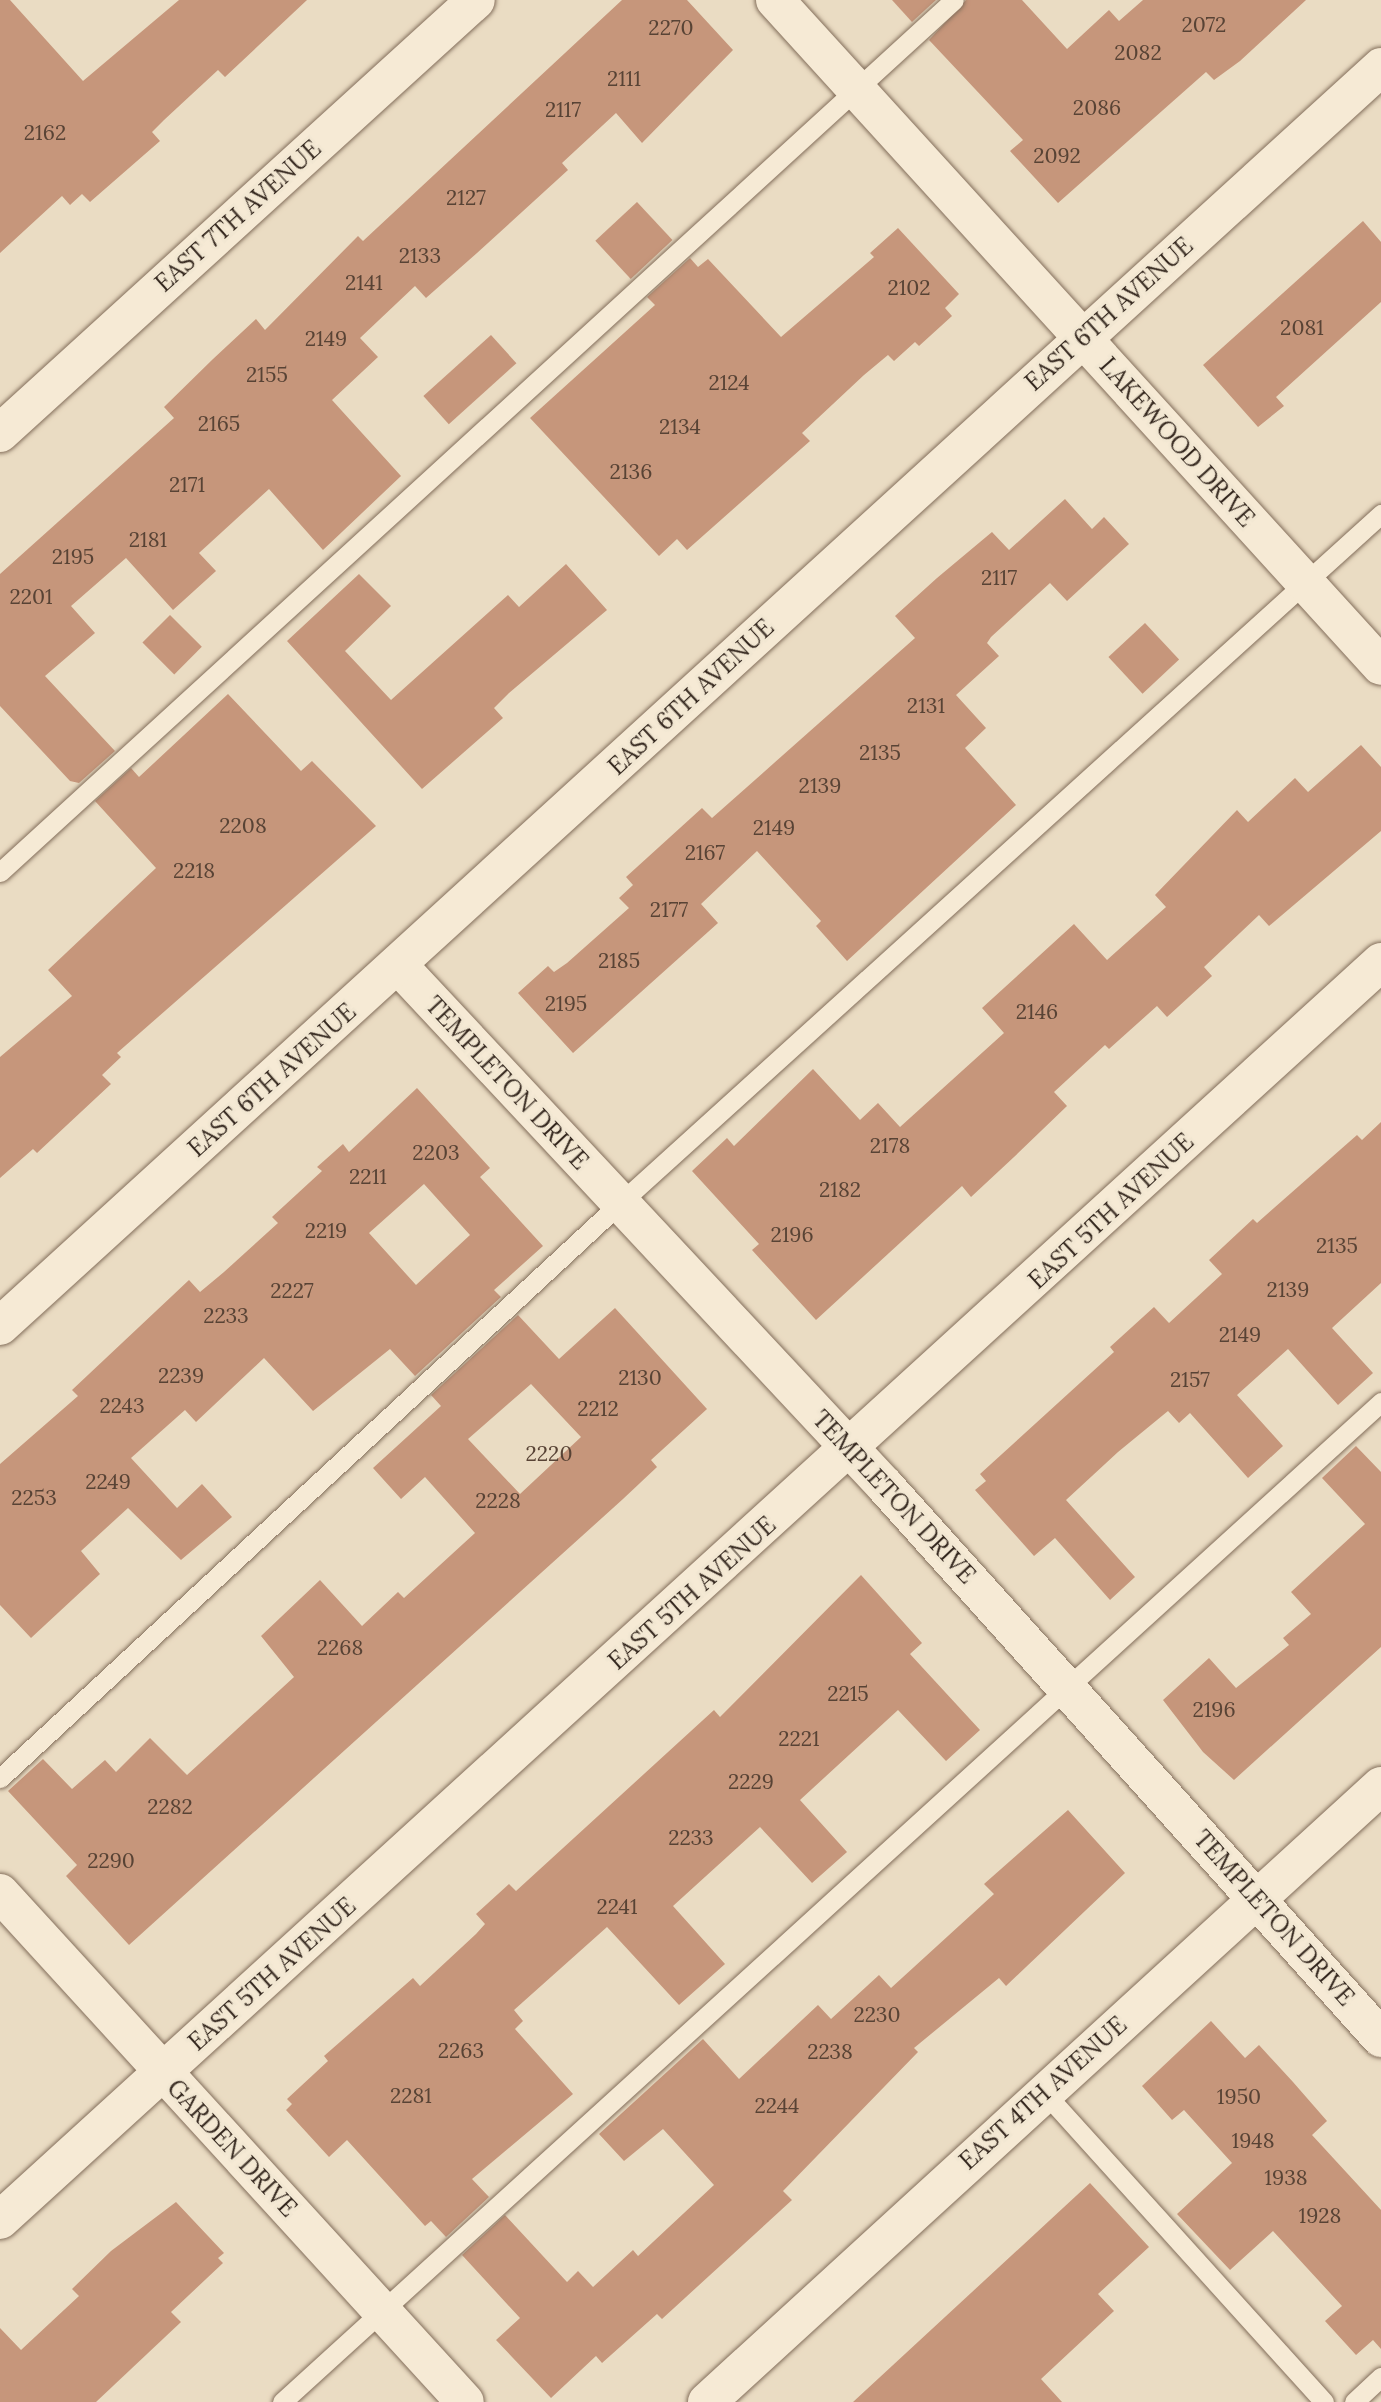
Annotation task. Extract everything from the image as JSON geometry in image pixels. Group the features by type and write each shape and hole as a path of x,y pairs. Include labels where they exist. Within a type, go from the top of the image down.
{"street":[{"name":"EAST 7TH AVENUE","path":"0,433 476,0"},
{"name":"LAKEWOOD DRIVE","path":"775,0 1381,666"},
{"name":"EAST 6TH AVENUE","path":"0,1326 1381,67"},
{"name":"EAST 5TH AVENUE","path":"0,2220 850,1450 1381,962"},
{"name":"TEMPLETON DRIVE","path":"398,965 1066,1685 1381,2038"},
{"name":"EAST 4TH AVENUE","path":"707,2402 1043,2091 1381,1786"},
{"name":"GARDEN DRIVE","path":"0,1893 465,2402"}],"lane":[{"path":"0,872 954,0"},
{"path":"0,1778 620,1203 1381,514"},
{"path":"282,2402 1066,1685 1381,1402"},
{"path":"1043,2091 1324,2402"},
{"path":"1354,2402 1381,2377"}],"building":[{"path":"0,0 10,0 83,81 179,0 307,0 225,77 218,70 164,120 152,132 160,141 90,202 82,194 70,205 62,196 0,253"},
{"path":"622,0 687,0 733,50 642,143 616,113 562,163 568,170 426,298 415,286 360,338 378,357 332,400 401,476 323,550 269,489 199,553 216,571 173,610 126,558 71,606 95,633 45,676 115,751 79,783 70,781 0,706 0,574 174,418 164,407 256,319 265,330 358,236 363,241"},
{"path":"892,0 936,0 912,22"},
{"path":"966,0 1022,0 1067,49 1109,10 1119,21 1143,0 1306,0 1240,61 1214,80 1206,72 1058,203 1010,151 1023,140 929,40"},
{"path":"637,202 672,240 631,279 595,241"},
{"path":"1363,221 1381,242 1381,302 1276,397 1284,406 1258,427 1203,365"},
{"path":"898,228 959,294 945,308 952,316 919,346 915,342 894,361 888,355 864,375 802,433 810,441 687,550 677,539 659,556 530,418 655,305 647,297 690,258 698,267 708,259 781,337 874,257 870,253"},
{"path":"491,335 516,363 449,424 423,396"},
{"path":"1065,499 1092,529 1104,517 1129,544 1067,601 1050,583 991,637 987,643 999,656 956,695 986,728 965,748 1016,805 847,961 816,926 821,921 757,851 701,904 718,923 573,1053 518,993 548,966 554,972 567,963 629,908 619,898 633,885 626,877 702,808 712,818 915,638 895,616 937,578 992,532 1009,550"},
{"path":"566,564 607,610 509,693 494,708 503,718 422,789 287,641 359,574 391,606 345,651 391,700 508,595 519,607"},
{"path":"170,615 202,647 174,674 142,643"},
{"path":"1145,623 1179,660 1143,694 1108,657"},
{"path":"228,694 301,771 312,761 376,826 117,1053 121,1057 102,1075 111,1084 37,1153 33,1149 0,1178 0,1057 72,996 48,970 156,868 95,801 131,768 139,777"},
{"path":"1361,745 1381,767 1381,831 1269,926 1259,915 1204,967 1212,976 1167,1017 1157,1006 1109,1049 1105,1045 1054,1092 1067,1106 1014,1157 971,1197 962,1186 816,1320 752,1250 759,1244 692,1171 727,1138 734,1146 813,1069 860,1120 878,1103 900,1127 1004,1033 982,1008 1074,924 1107,960 1166,907 1155,895 1237,810 1248,822 1295,778 1308,792"},
{"path":"417,1088 490,1168 480,1177 543,1246 494,1290 501,1297 415,1376 390,1349 313,1411 264,1358 196,1422 185,1410 131,1458 177,1508 202,1484 232,1517 181,1560 128,1508 81,1551 100,1574 31,1638 0,1605 0,1464 78,1396 72,1390 189,1280 200,1292 278,1223 272,1217 322,1171 317,1167 343,1144 349,1152","holes":["424,1184 470,1235 416,1285 369,1233"]},
{"path":"1381,1122 1381,1283 1332,1328 1373,1373 1338,1405 1288,1349 1237,1395 1283,1446 1248,1478 1190,1413 1179,1423 1168,1411 1118,1452 1066,1500 1135,1577 1110,1600 1055,1538 1034,1556 975,1490 986,1481 980,1474 1114,1352 1110,1347 1154,1307 1169,1323 1222,1274 1209,1260 1253,1219 1257,1223 1357,1135 1362,1140"},
{"path":"615,1308 707,1409 651,1460 657,1467 623,1499 129,1945 66,1876 77,1865 8,1791 43,1759 72,1789 105,1760 116,1772 150,1738 187,1775 294,1677 261,1636 320,1580 362,1626 398,1592 404,1598 475,1533 425,1477 401,1499 373,1468 441,1406 431,1395 518,1315 559,1359","holes":["531,1384 581,1437 520,1494 468,1439"]},
{"path":"1356,1446 1381,1472 1381,1647 1234,1780 1203,1752 1163,1700 1209,1658 1236,1688 1289,1645 1283,1638 1311,1614 1291,1592 1365,1524 1322,1478"},
{"path":"861,1575 922,1643 910,1654 980,1730 946,1761 898,1710 800,1800 847,1852 812,1883 760,1827 673,1906 725,1964 679,2005 607,1927 514,2010 523,2021 515,2029 573,2094 472,2179 489,2197 446,2237 431,2221 425,2226 347,2140 329,2157 286,2110 292,2104 287,2099 328,2061 324,2056 413,1978 420,1986 485,1924 476,1914 509,1884 516,1891 714,1710 720,1717"},
{"path":"1068,1810 1125,1873 1006,1986 999,1978 914,2048 918,2052 783,2191 792,2200 662,2319 657,2314 602,2363 596,2356 551,2398 496,2340 520,2318 462,2255 505,2215 567,2282 578,2271 593,2287 633,2250 638,2256 714,2185 663,2129 624,2161 599,2134 703,2039 739,2079 818,2005 831,2019 879,1975 891,1988 994,1894 984,1884"},
{"path":"1211,2021 1245,2058 1259,2045 1293,2082 1327,2121 1312,2135 1381,2210 1381,2349 1373,2340 1356,2355 1325,2321 1342,2306 1273,2231 1230,2270 1177,2214 1232,2163 1184,2110 1172,2120 1142,2086"},
{"path":"1090,2183 1149,2247 1098,2294 1114,2311 1041,2379 1062,2402 853,2402"},
{"path":"176,2202 224,2253 218,2258 223,2263 171,2312 181,2322 96,2402 0,2402 0,2328 21,2350 79,2296 72,2289 111,2251"}]}
